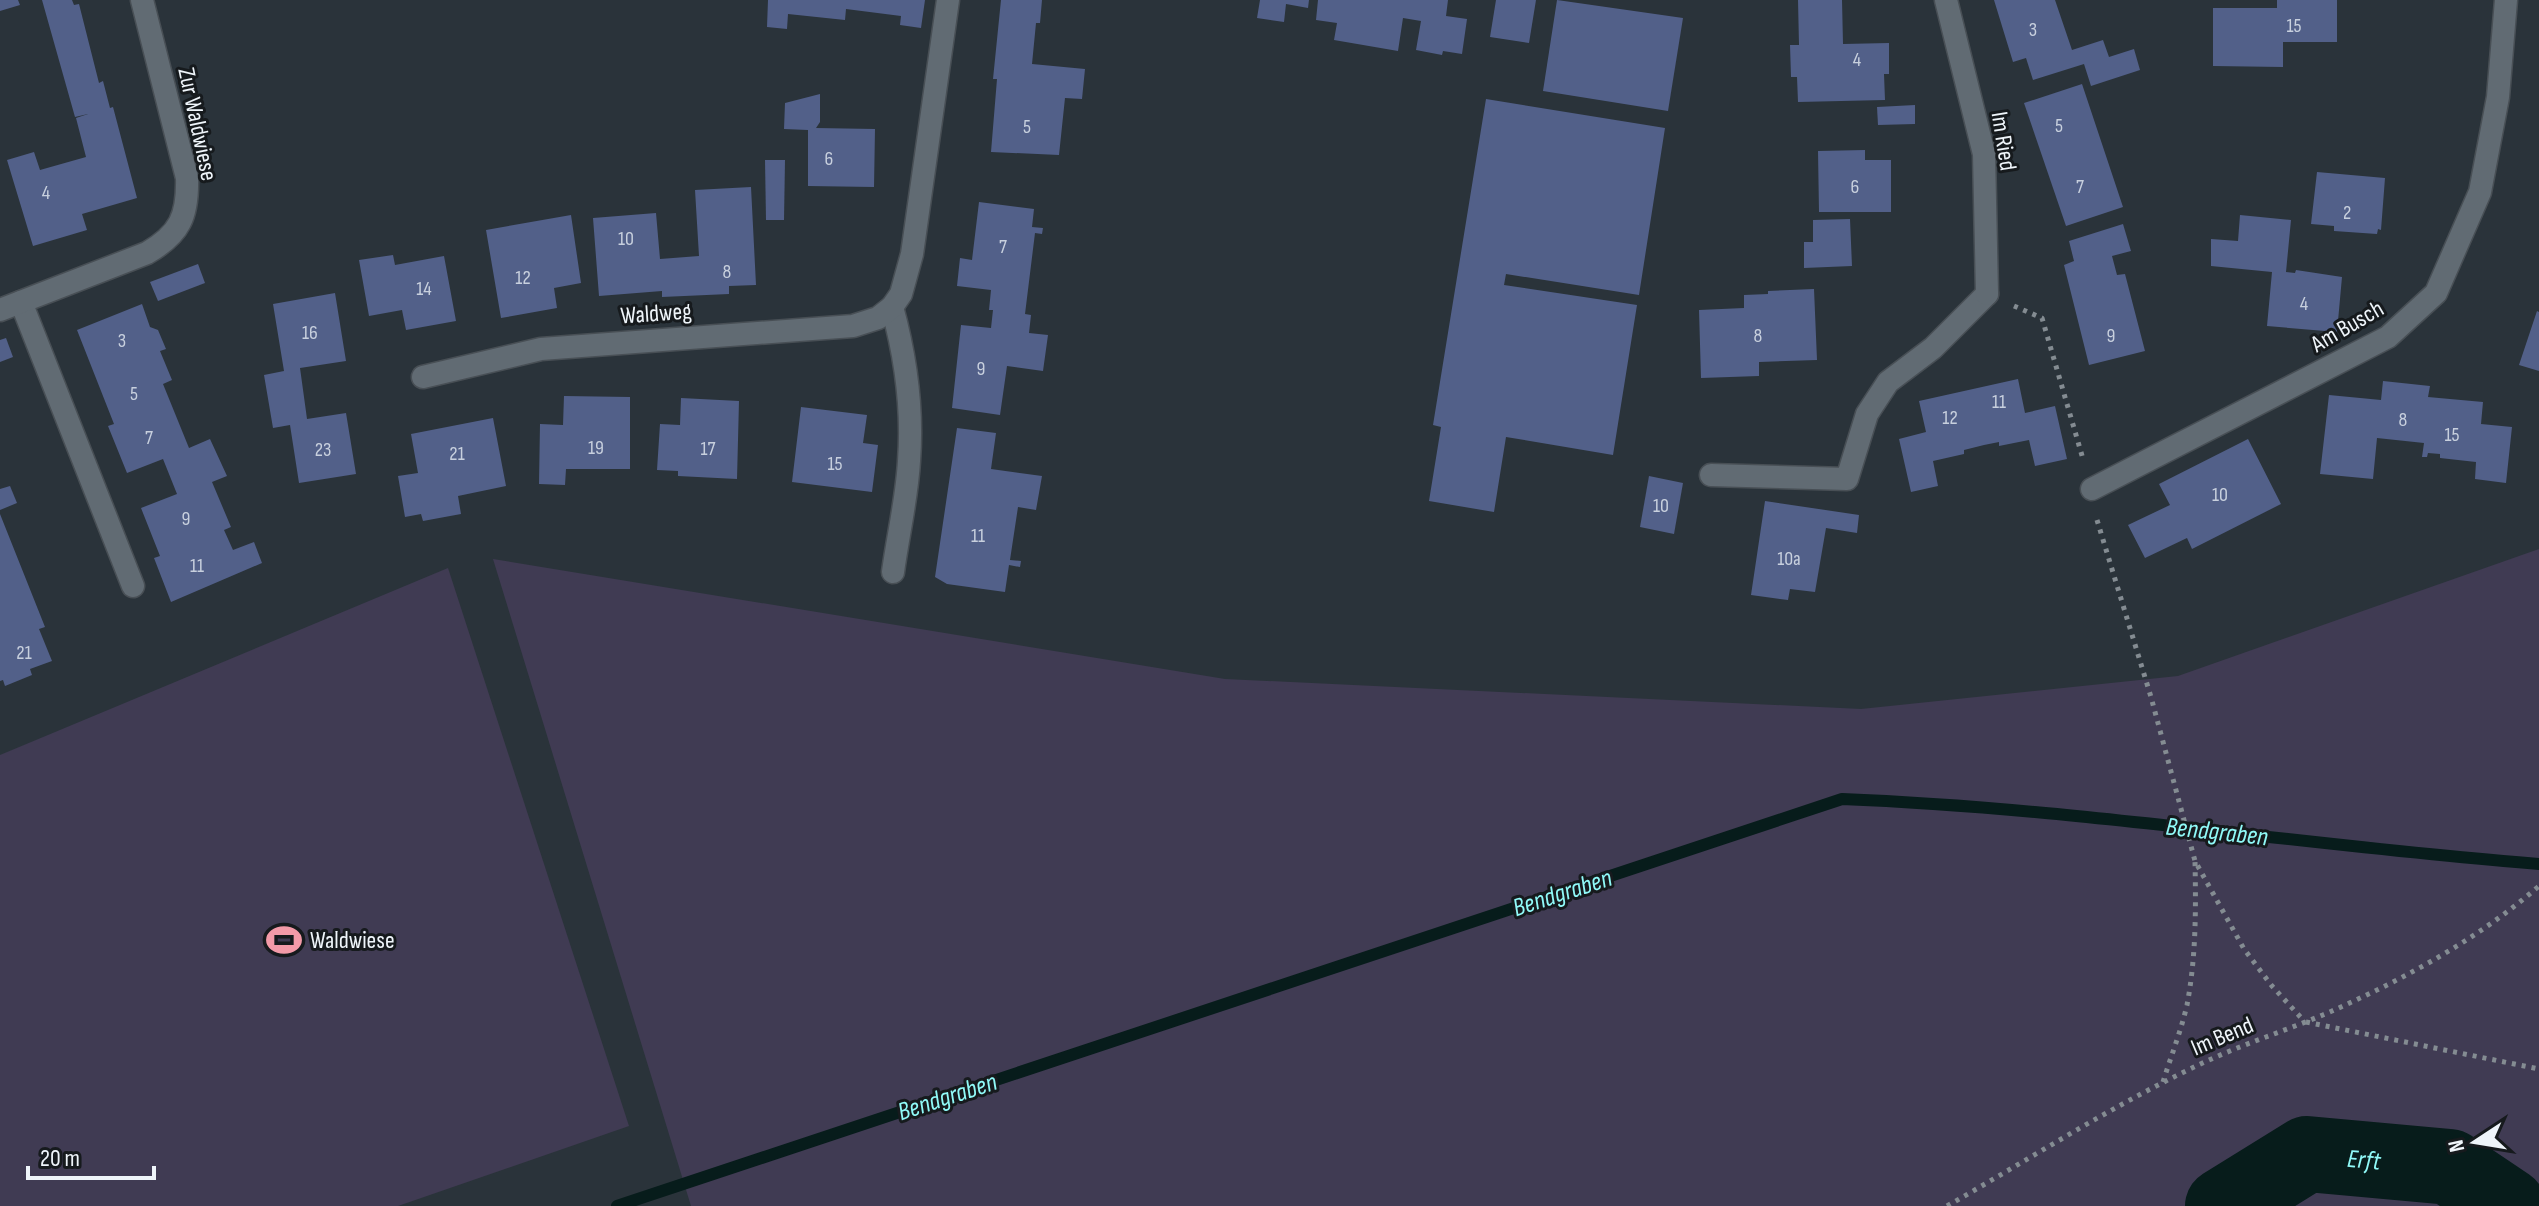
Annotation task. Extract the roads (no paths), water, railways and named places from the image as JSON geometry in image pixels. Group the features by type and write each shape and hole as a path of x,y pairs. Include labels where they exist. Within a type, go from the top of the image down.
{"street":[{"name":"Zur Waldwiese","path":"133,586 10,306 147,253 169,239 182,219 187,206 187,178 142,0"},
{"path":"893,572 909,463 910,410 904,357 892,307 901,294 912,254 948,0"},
{"name":"Im Ried","path":"1711,475 1847,479 1867,414 1888,382 1933,348 1987,294 1984,154 1946,0"},
{"name":"Am Busch","path":"2092,489 2388,337 2436,293 2482,181 2498,97 2506,0"},
{"name":"Waldweg","path":"423,377 541,349 685,336 845,327 878,318 892,307"}],"waterway":[{"name":"Bendgraben","path":"617,1206 1842,799 2016,810 2539,864"},
{"name":"Erft","path":"2223,1206 2307,1154 2450,1167 2508,1206"}],"place":[{"name":"Waldwiese","path":"284,940"}]}
